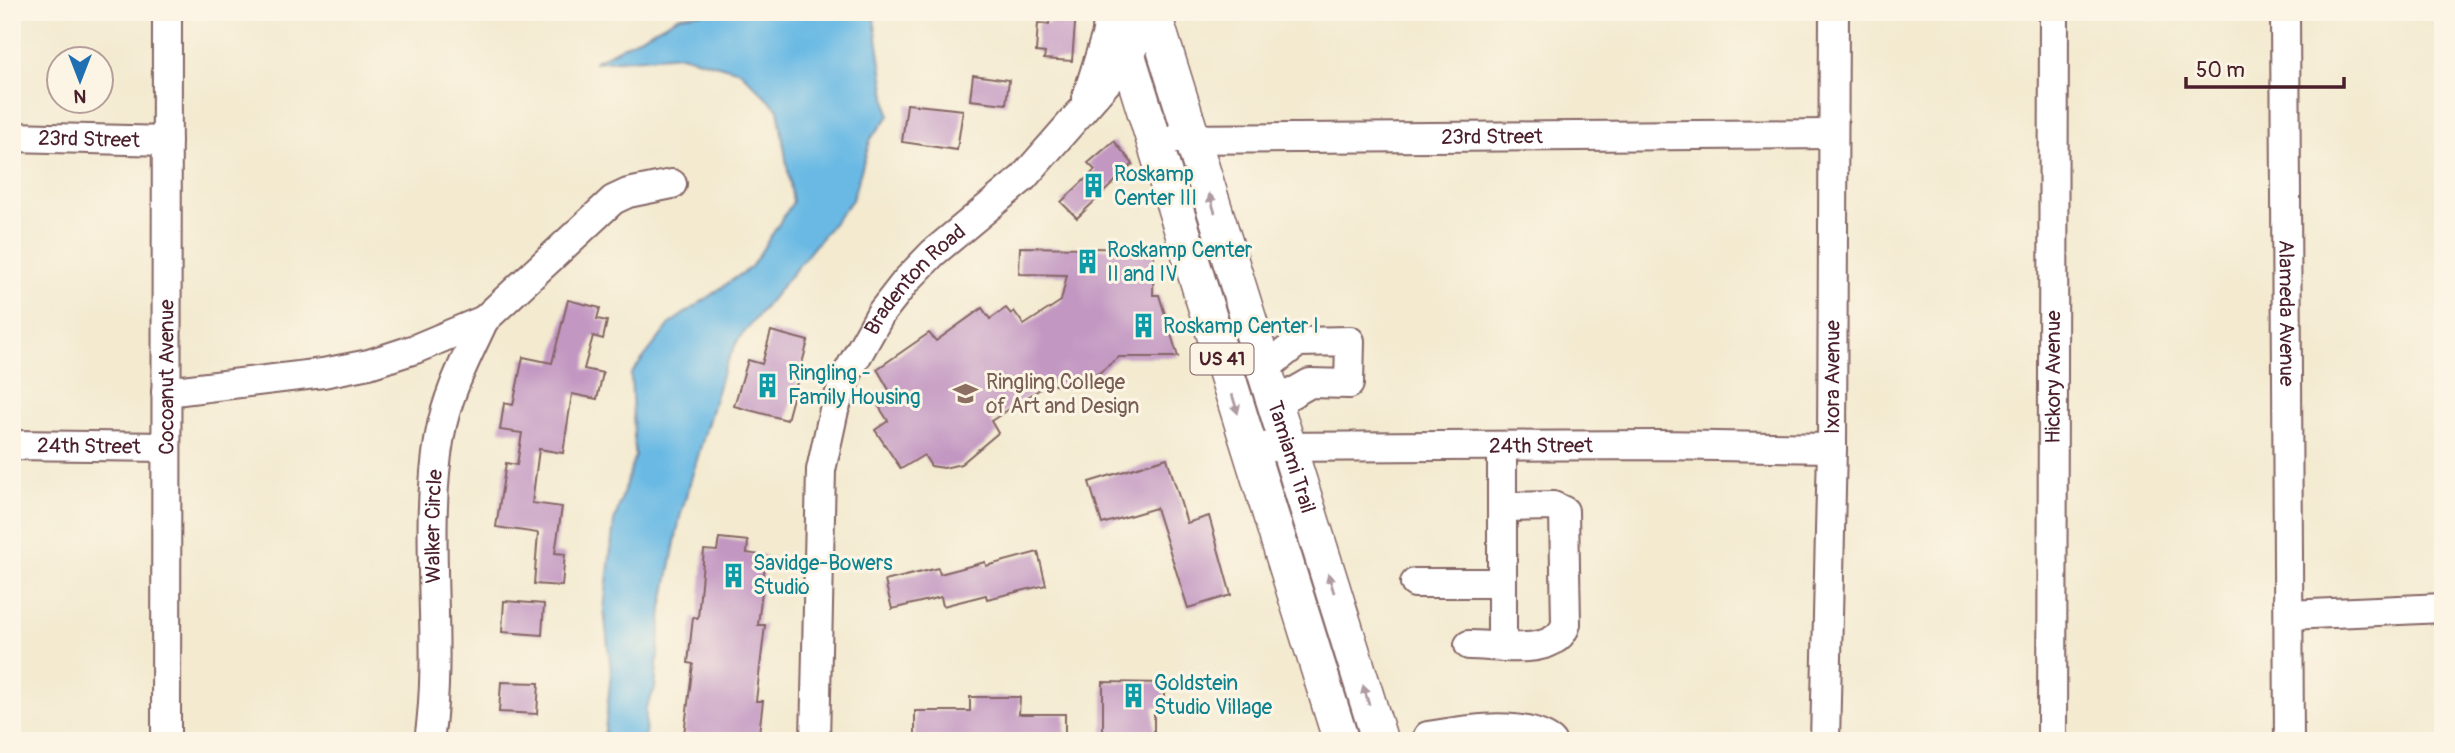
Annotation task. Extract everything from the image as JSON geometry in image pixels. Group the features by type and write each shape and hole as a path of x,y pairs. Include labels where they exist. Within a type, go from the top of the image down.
{"main road":[{"name":"Tamiami Trail","path":"1111,12 1128,58 1341,741"},
{"name":"Tamiami Trail","path":"1151,12 1380,741"}],"street":[{"name":"Cocoanut Avenue","path":"166,741 167,12"},
{"name":"Bradenton Road","path":"1082,112 1098,71 1111,12"},
{"name":"Bradenton Road","path":"815,741 821,470 834,410 847,375 881,313 906,281 933,253 1023,178 1128,58 1151,12"},
{"name":"Ixora Avenue","path":"1825,741 1832,448 1832,134 1835,12"},
{"name":"Hickory Avenue","path":"2052,741 2054,12"},
{"name":"Alameda Avenue","path":"2285,12 2289,741"},
{"name":"23rd Street","path":"1153,140 1832,134"},
{"name":"23rd Street","path":"12,137 167,141"},
{"name":"Walker Circle","path":"166,392 323,373 415,349 484,320 613,200 628,193 672,184"},
{"name":"Walker Circle","path":"429,741 433,685 437,454 446,409 484,320"},
{"path":"1264,369 1298,342 1350,341 1349,384 1310,383 1275,403"},
{"path":"1298,342 1310,383"},
{"name":"24th Street","path":"12,445 166,447"},
{"path":"1502,446 1502,645"},
{"name":"24th Street","path":"1249,447 1832,448"},
{"path":"1469,645 1544,646 1552,643 1563,632 1566,614 1564,512 1553,506 1502,507"},
{"path":"1415,583 1502,583"},
{"path":"2289,615 2443,608"},
{"path":"1436,738 1532,730 1551,741"},
{"path":"1479,741 1504,741"}],"water":[{"path":"711,12 873,12 889,116 871,138 852,200 738,340 724,368 680,517 662,608 655,689 646,707 645,741 601,741 605,731 611,672 604,609 614,522 635,456 631,374 671,323 751,267 793,202 778,109 740,71 681,55 594,62 680,16"}],"building":[{"path":"1050,12 1076,12 1072,61 1044,59 1045,53 1036,52 1038,23 1049,24"},
{"path":"973,75 1009,80 1006,104 970,100"},
{"path":"907,104 963,110 957,150 902,142"},
{"name":"Roskamp Center III","path":"1114,141 1133,164 1077,218 1061,202 1095,170 1088,163"},
{"path":"1020,247 1154,249 1153,295 1159,295 1178,357 1119,357 1099,373 1068,387 1048,384 991,421 998,433 961,464 944,468 931,466 924,455 901,469 875,430 888,421 878,405 892,395 877,369 929,333 936,341 982,308 990,319 1006,308 1011,314 1014,311 1024,325 1061,301 1067,275 1019,274"},
{"path":"568,300 600,308 597,319 607,321 603,339 593,336 584,369 603,373 597,399 572,394 563,453 539,449 532,503 562,507 555,553 565,554 562,586 534,584 538,533 496,527 506,463 517,465 522,433 500,430 504,403 513,405 523,357 552,363"},
{"name":"Ringling - Family Housing","path":"771,331 808,341 787,420 734,406 748,360 762,364"},
{"path":"1167,458 1187,523 1209,516 1231,595 1188,608 1156,508 1102,524 1089,482"},
{"path":"719,538 748,541 747,553 766,556 758,625 765,625 756,701 763,701 758,741 684,734 693,664 688,663 693,617 698,618 704,550 717,551"},
{"path":"1038,552 1046,585 987,599 986,595 943,606 941,597 892,609 885,581 938,568 940,574 985,562 986,566"},
{"path":"504,601 544,604 542,635 502,632"},
{"path":"501,682 539,683 537,714 499,712"},
{"path":"1103,682 1164,683 1164,707 1154,707 1154,741 1103,741"},
{"path":"970,697 1020,697 1019,714 1065,714 1065,741 915,741 915,711 970,711"}],"place":[{"name":"Roskamp Center III","path":"1094,186"},
{"name":"Roskamp Center II and IV","path":"1087,262"},
{"name":"Roskamp Center I","path":"1143,326"},
{"name":"Ringling - Family Housing","path":"768,385"},
{"name":"Ringling College of Art and Design","path":"966,394"},
{"name":"Savidge-Bowers Studio","path":"733,575"},
{"name":"Goldstein Studio Village","path":"1134,695"}]}
